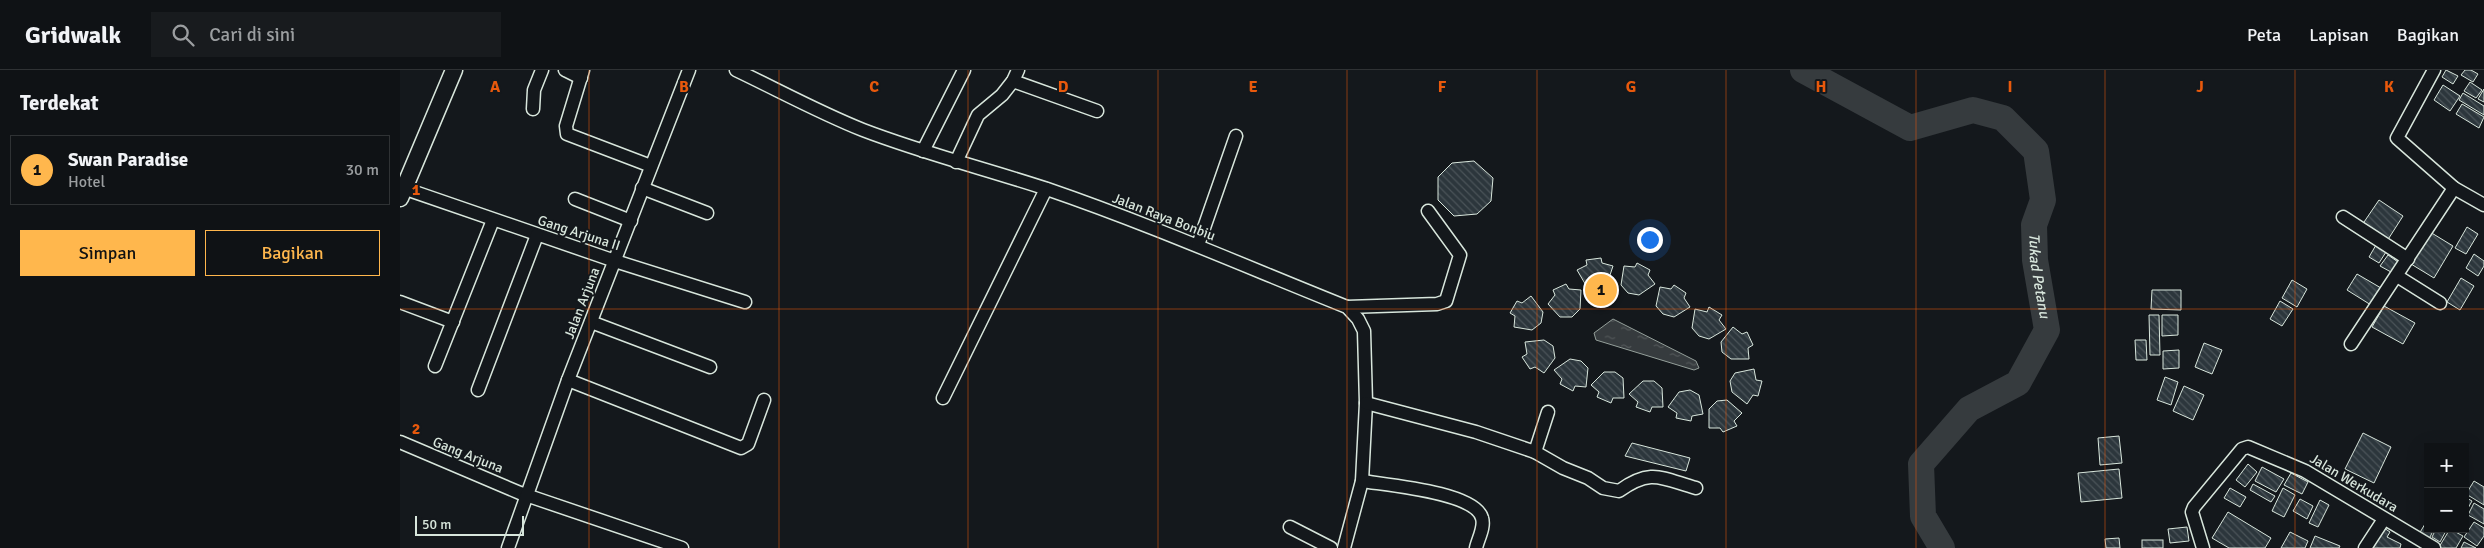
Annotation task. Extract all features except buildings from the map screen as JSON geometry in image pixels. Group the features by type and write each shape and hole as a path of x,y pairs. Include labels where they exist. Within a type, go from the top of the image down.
{"street":[{"path":"401,191 454,70"},
{"path":"532,109 534,90 542,70"},
{"path":"565,70 582,74 566,126 567,134 651,166"},
{"name":"Jalan Arjuna","path":"508,548 568,380 689,70"},
{"name":"Jalan Raya Bonbiu","path":"736,70 827,115 923,151 1046,189 1198,245 1347,307"},
{"path":"923,151 964,70"},
{"path":"2434,70 2397,138 2454,188 2484,205"},
{"path":"956,162 978,115 1002,95 1015,76 1097,111"},
{"path":"1198,245 1236,136"},
{"path":"642,188 707,213"},
{"path":"2351,344 2454,188"},
{"path":"943,398 1046,189"},
{"name":"Gang Arjuna II","path":"401,191 745,302"},
{"path":"575,199 631,221"},
{"path":"1347,307 1437,304 1446,301 1460,255 1428,212"},
{"path":"2343,217 2408,259"},
{"path":"435,366 494,220"},
{"path":"478,390 537,235"},
{"path":"2397,276 2440,303"},
{"path":"400,302 453,322"},
{"path":"1344,548 1362,481 1366,403 1364,331 1358,319 1347,307"},
{"path":"591,322 710,367"},
{"path":"568,380 741,448 748,444 764,400"},
{"path":"1366,403 1476,432 1535,452 1563,468 1588,478 1603,488 1618,491 1634,480 1653,475 1696,488"},
{"path":"1535,452 1548,412"},
{"name":"Gang Arjuna","path":"400,442 526,494 682,548"},
{"name":"Jalan Werkudara","path":"2203,548 2193,515 2194,507 2242,450 2248,447 2305,471 2434,548"},
{"path":"1362,481 1440,494 1464,502 1479,512 1482,518 1476,548"},
{"path":"2365,548 2384,519"},
{"path":"1290,528 1331,548"}],"water":[{"path":"1613,319 1696,361 1699,368 1694,370 1596,340 1594,333"}],"waterway":[{"name":"Tukad Petanu","path":"1803,70 1910,128 1973,110 2003,118 2036,151 2043,200 2034,225 2035,260 2047,330 2018,383 1969,409 1921,464 1923,516 1942,548"}],"place":[{"name":"Swan Paradise","path":"1601,290"}]}
